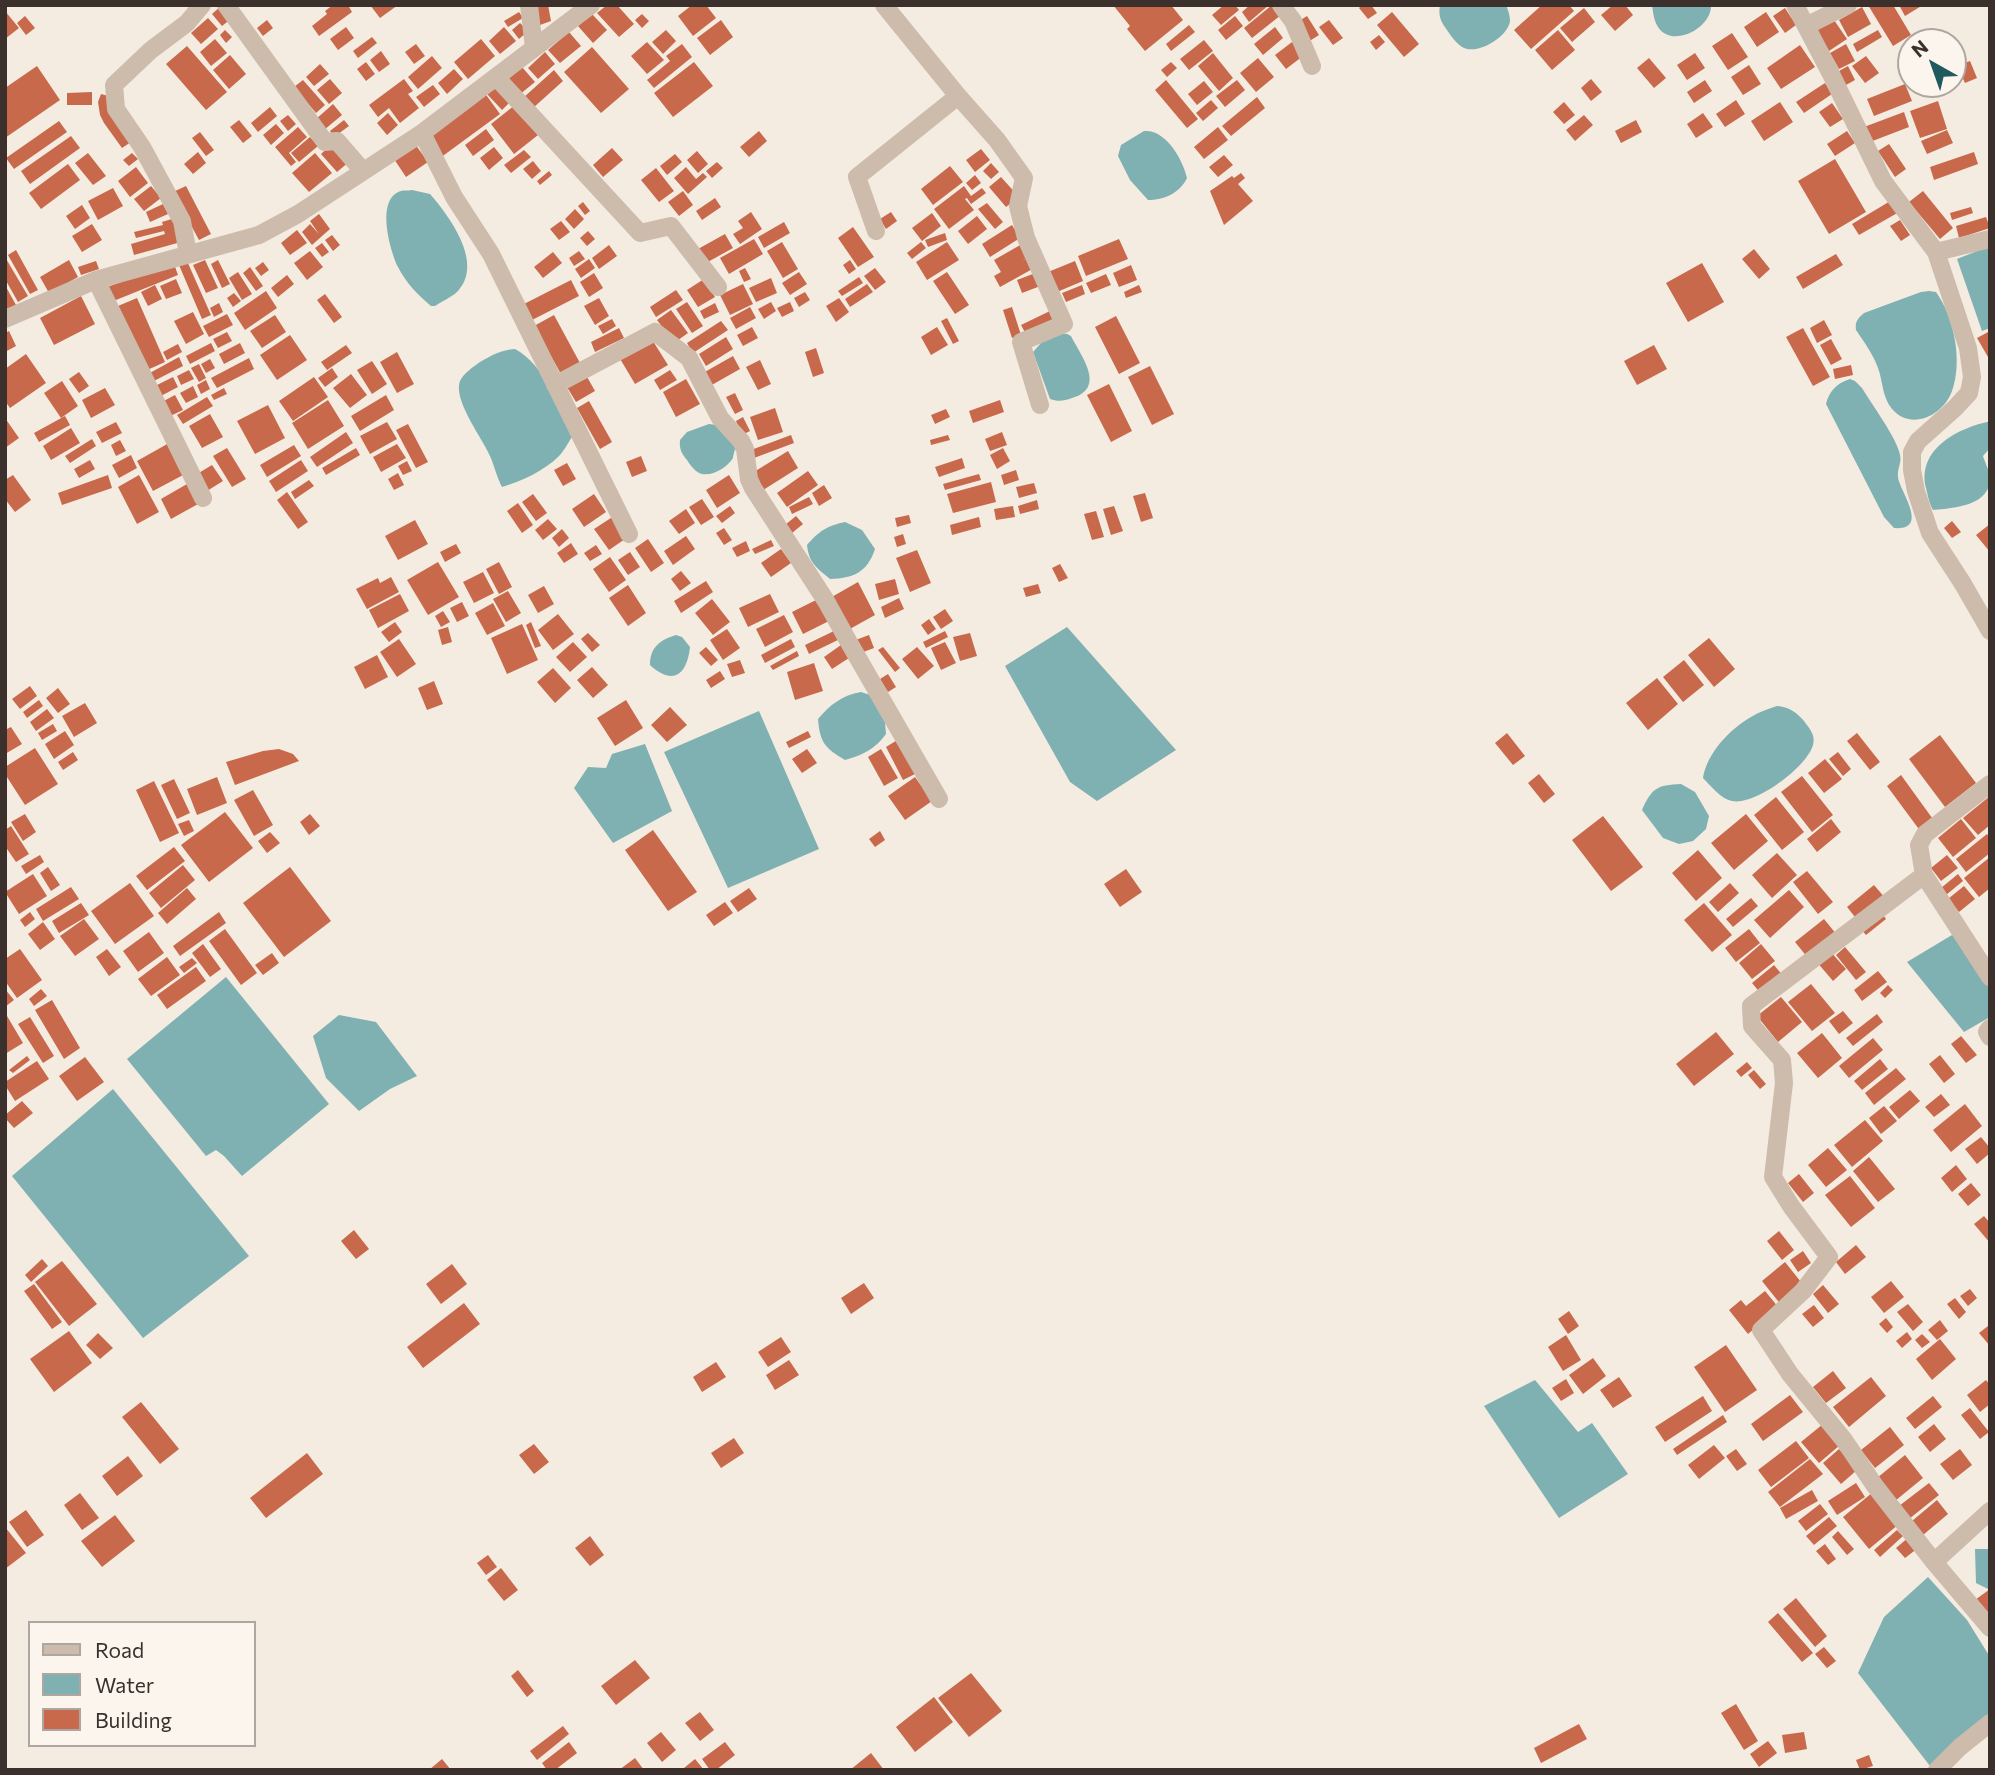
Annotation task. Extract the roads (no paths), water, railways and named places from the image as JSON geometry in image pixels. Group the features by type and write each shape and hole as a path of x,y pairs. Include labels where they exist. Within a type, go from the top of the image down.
{"street":[{"path":"188,254 183,221 148,158 116,109 114,85 151,50 187,23 202,5"},
{"path":"226,5 325,142 337,141 363,171"},
{"path":"529,5 534,48"},
{"path":"5,319 96,280 258,235 298,214 422,133 591,5"},
{"path":"884,5 997,140 1024,178 1018,206 1026,238 1064,324 1021,342 1040,405"},
{"path":"1281,5 1293,21 1312,66"},
{"path":"1795,5 1883,181 1936,252 1968,348 1972,377 1969,393 1918,441 1912,452 1912,470 1930,533 1990,631"},
{"path":"1806,26 1848,5"},
{"path":"496,77 639,233 671,226 718,287"},
{"path":"876,231 857,177 958,96"},
{"path":"422,133 454,197 491,254 629,534"},
{"path":"1936,252 1990,239"},
{"path":"96,280 203,498"},
{"path":"555,386 655,332 689,358 720,418 745,449 753,488 827,601 939,799"},
{"path":"1990,784 1925,834 1919,845 1924,875 1990,977"},
{"path":"1924,875 1751,1006 1752,1026 1782,1060 1784,1083 1773,1177 1829,1256 1803,1290 1761,1330 1790,1374 1844,1440 1875,1486 1990,1628"},
{"path":"1990,1028 1987,1032 1990,1037"},
{"path":"1934,1562 1990,1511"},
{"path":"1937,1770 1990,1723"}],"water":[{"path":"1440,5 1506,5 1510,21 1498,39 1483,47 1468,49 1462,47 1445,27 1440,16"},
{"path":"1652,5 1711,5 1710,13 1698,28 1681,36 1672,36 1658,27"},
{"path":"1144,131 1152,132 1166,140 1182,163 1187,178 1176,192 1160,199 1148,200 1130,180 1118,156 1121,145"},
{"path":"412,190 430,194 455,227 466,254 465,280 456,293 435,306 426,302 405,278 398,267 389,238 388,204 393,196 401,191"},
{"path":"1990,246 1990,328 1982,331 1957,259"},
{"path":"1929,291 1936,292 1952,326 1957,353 1955,379 1948,400 1934,413 1926,418 1908,419 1900,416 1889,404 1876,363 1856,330 1856,325 1864,313"},
{"path":"1060,333 1071,336 1085,362 1090,379 1088,387 1082,393 1058,401 1050,399 1033,352 1041,343"},
{"path":"515,349 526,356 543,376 572,437 561,454 547,466 525,479 502,487 490,456 468,417 459,389 464,375 480,362 505,350"},
{"path":"1850,379 1862,388 1898,448 1898,477 1912,517 1905,527 1894,528 1884,517 1826,404 1834,388"},
{"path":"1990,422 1990,448 1983,456 1989,471 1989,487 1978,500 1970,504 1933,510 1925,475 1933,452 1952,436"},
{"path":"709,424 717,425 736,447 733,458 727,465 713,473 703,474 694,469 684,456 680,449 680,440 687,432"},
{"path":"845,522 862,530 875,549 868,564 858,573 830,579 811,561 807,545 824,530"},
{"path":"1067,627 1176,750 1097,801 1070,782 1005,666"},
{"path":"676,635 682,637 690,647 686,665 678,674 666,675 650,665 652,653 665,639"},
{"path":"861,692 870,695 885,722 886,734 868,751 845,760 825,744 820,734 818,719 837,701"},
{"path":"1777,706 1795,713 1810,729 1814,741 1809,754 1791,774 1766,791 1742,801 1724,798 1703,778 1714,751 1743,722"},
{"path":"759,711 819,849 728,888 664,752"},
{"path":"645,744 672,811 613,843 574,788 588,767 606,768 612,754"},
{"path":"1681,784 1695,792 1709,816 1706,829 1693,841 1679,844 1663,838 1642,810 1656,789"},
{"path":"1957,932 1990,988 1990,1017 1964,1032 1907,962"},
{"path":"226,977 329,1104 242,1176 216,1150 206,1156 127,1059"},
{"path":"339,1015 376,1022 417,1076 390,1089 359,1111 326,1078 313,1036"},
{"path":"113,1089 249,1256 143,1338 12,1176"},
{"path":"1535,1380 1578,1432 1592,1423 1628,1474 1559,1518 1484,1406"},
{"path":"1975,1549 1990,1549 1990,1590 1976,1583"},
{"path":"1928,1577 1967,1620 1990,1657 1990,1715 1930,1766 1858,1673 1884,1617"}]}
